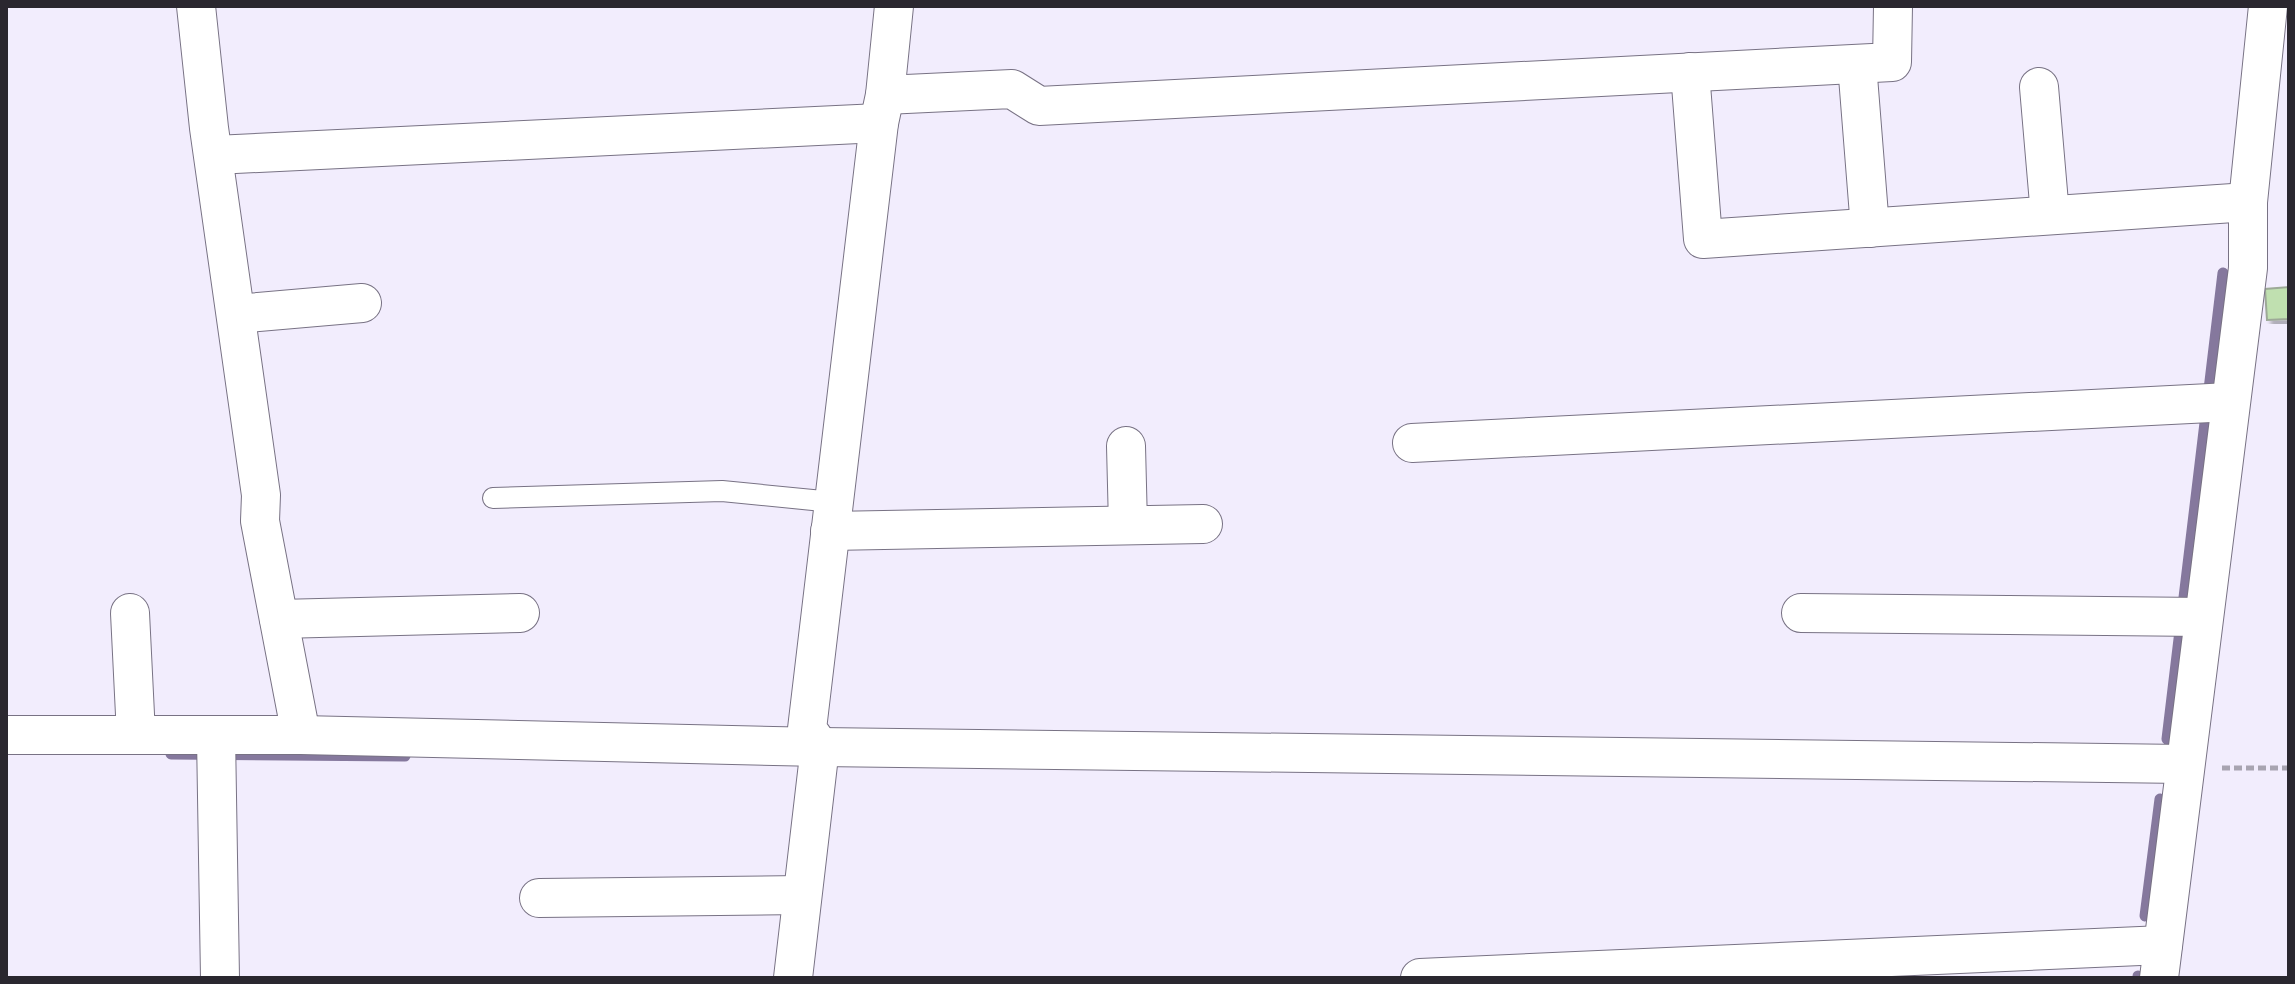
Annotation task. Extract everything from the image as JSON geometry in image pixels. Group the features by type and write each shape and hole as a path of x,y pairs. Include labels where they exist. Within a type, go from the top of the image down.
{"street":[{"path":"196,6 261,495 260,521 301,735"},
{"path":"793,978 790,896 820,747 807,729 894,6"},
{"path":"215,155 882,109 1012,89 1039,106 1892,62 1893,6"},
{"path":"1420,978 2161,962 2184,764 2187,617 2211,403 2248,268 2248,202 2268,6"},
{"path":"1857,64 1870,228"},
{"path":"1690,72 1703,239 2248,202"},
{"path":"2039,87 2050,215"},
{"path":"236,314 362,303"},
{"path":"1412,443 2211,403"},
{"path":"1126,446 1128,525"},
{"path":"832,516 1128,525 1203,524"},
{"path":"130,613 136,735"},
{"path":"279,619 520,613"},
{"path":"1801,613 2187,617"},
{"path":"6,735 136,735 216,748 301,735 820,747 2184,764"},
{"path":"216,748 220,978"},
{"path":"539,898 790,896"}],"lane":[{"path":"493,498 722,491 832,516"}],"path":[{"path":"2184,764 2201,768 2289,768"}],"building":[{"path":"2289,287 2289,319 2267,320 2265,289"}],"waterway":[{"path":"2167,739 2223,273"},
{"path":"171,754 405,756"},
{"path":"2145,916 2160,799"}]}
